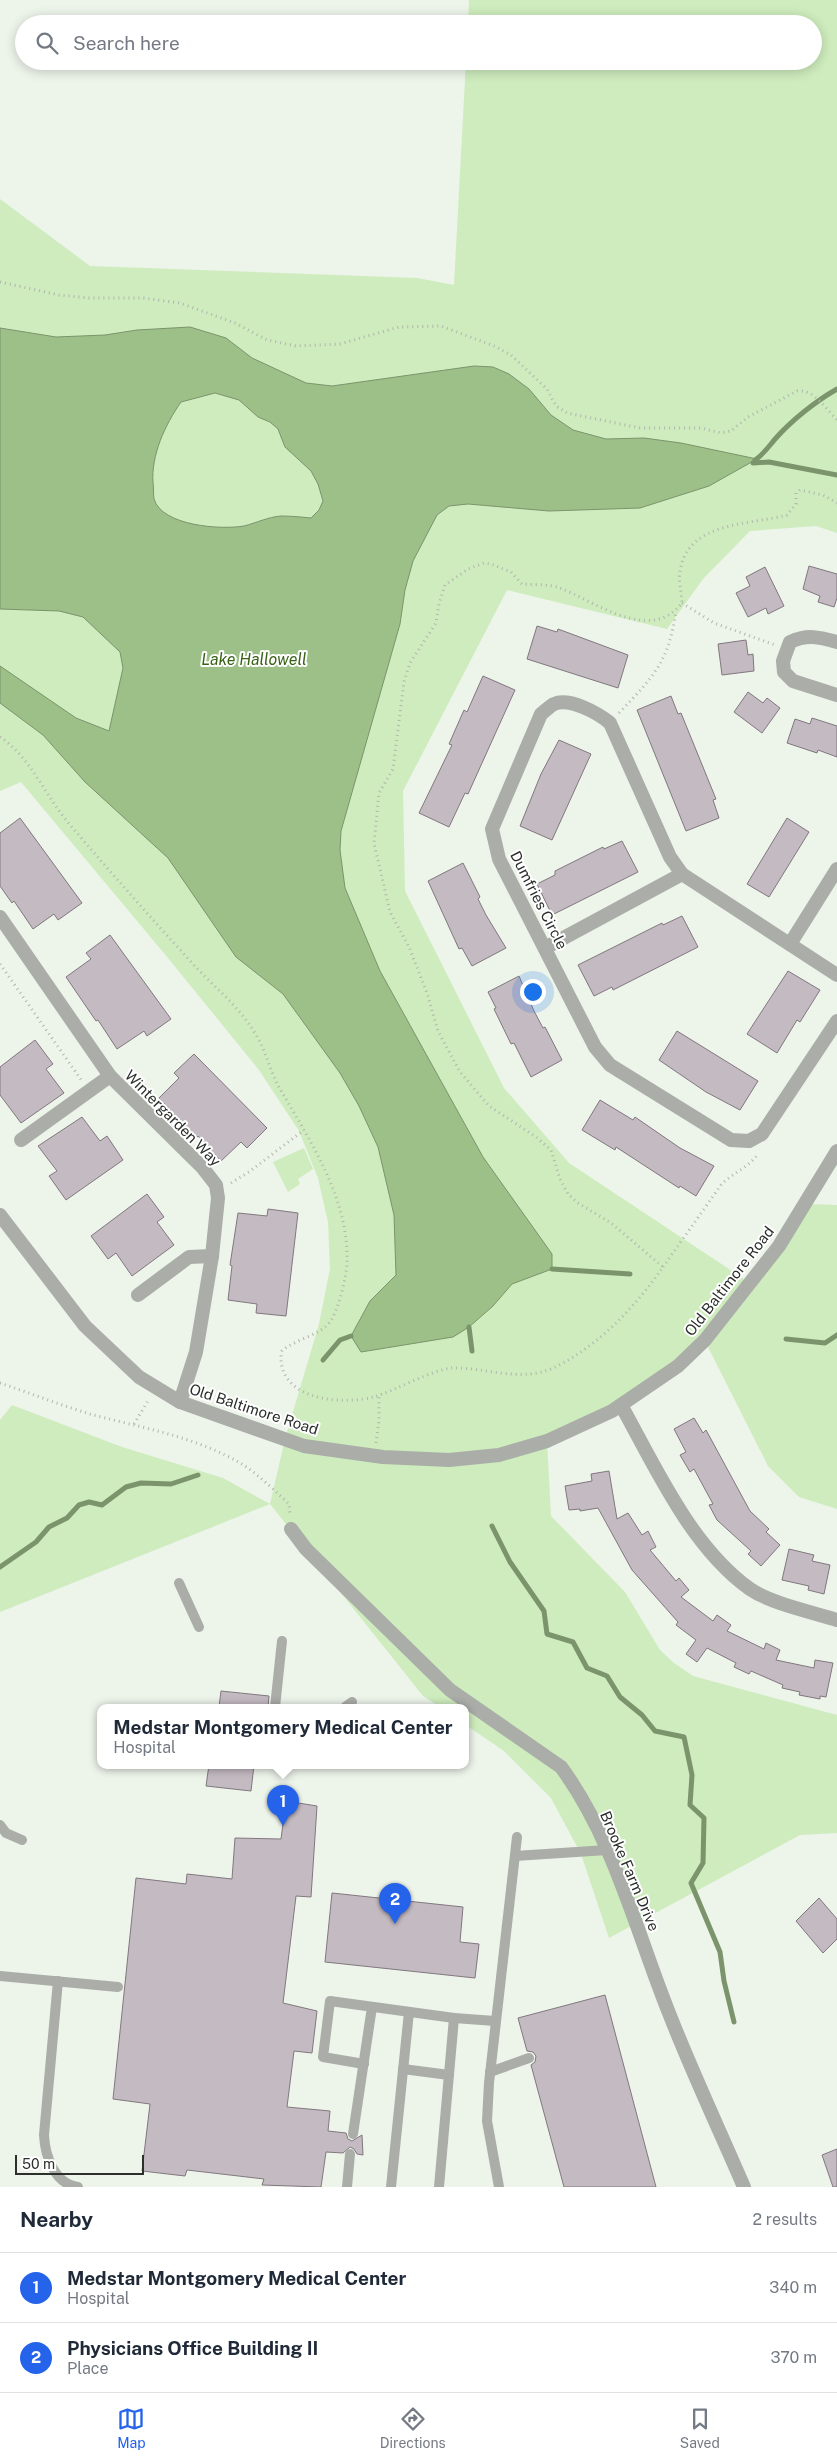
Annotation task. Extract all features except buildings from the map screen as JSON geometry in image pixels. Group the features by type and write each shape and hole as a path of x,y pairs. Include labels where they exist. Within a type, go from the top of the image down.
{"street":[{"path":"837,642 816,636 802,637 790,642 783,660 784,672 793,681 837,695"},
{"name":"Dumfries Circle","path":"610,723 598,713 565,702 555,704 541,714 492,829 499,859 595,1046 610,1065 731,1140 749,1141 762,1134"},
{"path":"610,723 670,857 682,874 837,975"},
{"path":"790,944 837,869"},
{"path":"545,948 682,874"},
{"name":"Wintergarden Way","path":"0,916 110,1076 202,1167 216,1185 218,1198 212,1256 196,1352 180,1402"},
{"path":"762,1134 837,1021"},
{"path":"21,1140 110,1076"},
{"name":"Old Baltimore Road","path":"0,1215 85,1326 122,1362 156,1388 180,1402 304,1446 373,1456 449,1460 499,1455 547,1441 621,1405 678,1366 705,1340 779,1246 837,1151"},
{"path":"138,1295 189,1258 212,1256"},
{"path":"621,1405 677,1507 728,1570 752,1590 837,1620"},
{"name":"Brooke Farm Drive","path":"291,1529 306,1549 450,1690 561,1767 574,1785 607,1850 669,2014 744,2187"}],"lane":[{"path":"179,1583 199,1627"},
{"path":"275,1704 282,1641"},
{"path":"0,1825 6,1833 22,1840"},
{"path":"499,2187 487,2121 495,2021 518,1837"},
{"path":"515,1856 607,1850"},
{"path":"0,1976 118,1987"},
{"path":"58,1981 44,2135 45,2151 52,2169 72,2186 78,2187"},
{"path":"364,2064 323,2057 330,2001 454,2018 495,2021"},
{"path":"353,2134 372,2007"},
{"path":"391,2187 409,2012"},
{"path":"439,2187 454,2018"},
{"path":"490,2072 529,2058"},
{"path":"403,2069 449,2075"},
{"path":"346,2187 350,2154"}],"path":[{"path":"0,282 59,295 89,298 143,298 180,303 235,323 267,340 296,346 340,344 405,326 441,326 494,346 511,355 547,389 556,406 566,413 640,428 701,428 721,433 731,431 748,417 797,391 810,392 837,420"},
{"path":"682,602 714,623 788,649"},
{"path":"610,723 656,672 672,636 676,611"},
{"path":"0,737 20,755 55,808 132,897 256,1034 278,1085 332,1184 342,1218 347,1265 338,1304 330,1322 282,1351 282,1367 285,1376 302,1390 329,1399 348,1400"},
{"path":"0,964 90,1091"},
{"path":"217,1190 249,1172 304,1130"},
{"path":"663,1267 721,1185 730,1175 746,1167 758,1155 762,1134"},
{"path":"0,1383 91,1414 166,1432 244,1466 289,1504 291,1529"},
{"path":"134,1424 156,1388"},
{"path":"373,1456 379,1421 379,1394"}],"shaded area":[{"path":"469,0 837,0 837,533 816,526 750,531 703,579 667,629 507,590 403,791 405,891 504,1088 569,1163 750,1283 805,1204 837,1205 837,1509 799,1497 768,1466 705,1341 678,1366 547,1442 551,1516 625,1592 660,1650 674,1663 693,1676 837,1715 837,1833 800,1835 609,1938 581,1854 551,1798 504,1751 469,1727 469,1704 435,1704 423,1696 270,1504 285,1439 319,1324 330,1269 328,1222 318,1178 299,1131 259,1070 21,782 0,791 0,199 90,266 417,278 454,285 466,70 822,70 822,15 468,15"},
{"path":"304,1148 313,1169 298,1179 300,1184 288,1192 273,1162"},
{"path":"12,1405 122,1447 223,1478 270,1504 0,1612 0,1420"}],"water":[{"name":"Lake Hallowell","path":"190,327 226,338 252,358 306,383 332,386 474,366 493,367 509,374 529,389 551,415 573,430 606,439 644,438 681,443 757,459 709,486 640,508 549,511 468,504 449,506 437,515 413,561 405,590 400,624 341,831 340,850 345,888 380,971 483,1157 552,1254 552,1269 512,1284 493,1306 469,1327 453,1337 361,1352 351,1336 370,1301 396,1275 394,1215 378,1147 359,1106 340,1073 283,994 236,957 168,858 85,782 43,735 0,703 0,666 76,718 109,731 123,668 120,652 83,617 59,611 0,609 0,328 56,337 105,335 137,330","holes":["215,393 239,400 258,417 270,422 278,429 285,447 311,471 318,484 323,501 319,510 311,518 281,516 244,526 221,527 193,524 168,515 159,508 154,499 154,462 160,441 181,402"]}],"waterway":[{"path":"755,460 797,418 837,389"},
{"path":"753,463 769,462 837,475"},
{"path":"552,1269 630,1274"},
{"path":"469,1327 472,1351"},
{"path":"786,1339 825,1343 837,1335"},
{"path":"323,1360 340,1340 351,1336"},
{"path":"0,1567 36,1542 49,1527 67,1518 79,1505 89,1502 102,1505 126,1487 141,1483 171,1484 198,1475"},
{"path":"492,1526 510,1562 544,1611 547,1634 573,1642 587,1668 607,1676 620,1697 642,1715 655,1731 684,1737 692,1775 690,1805 704,1818 703,1863 691,1883 720,1952 724,1981 734,2022"}],"place":[{"name":"Medstar Montgomery Medical Center","path":"283,1826"},
{"name":"Physicians Office Building II","path":"395,1924"}]}
